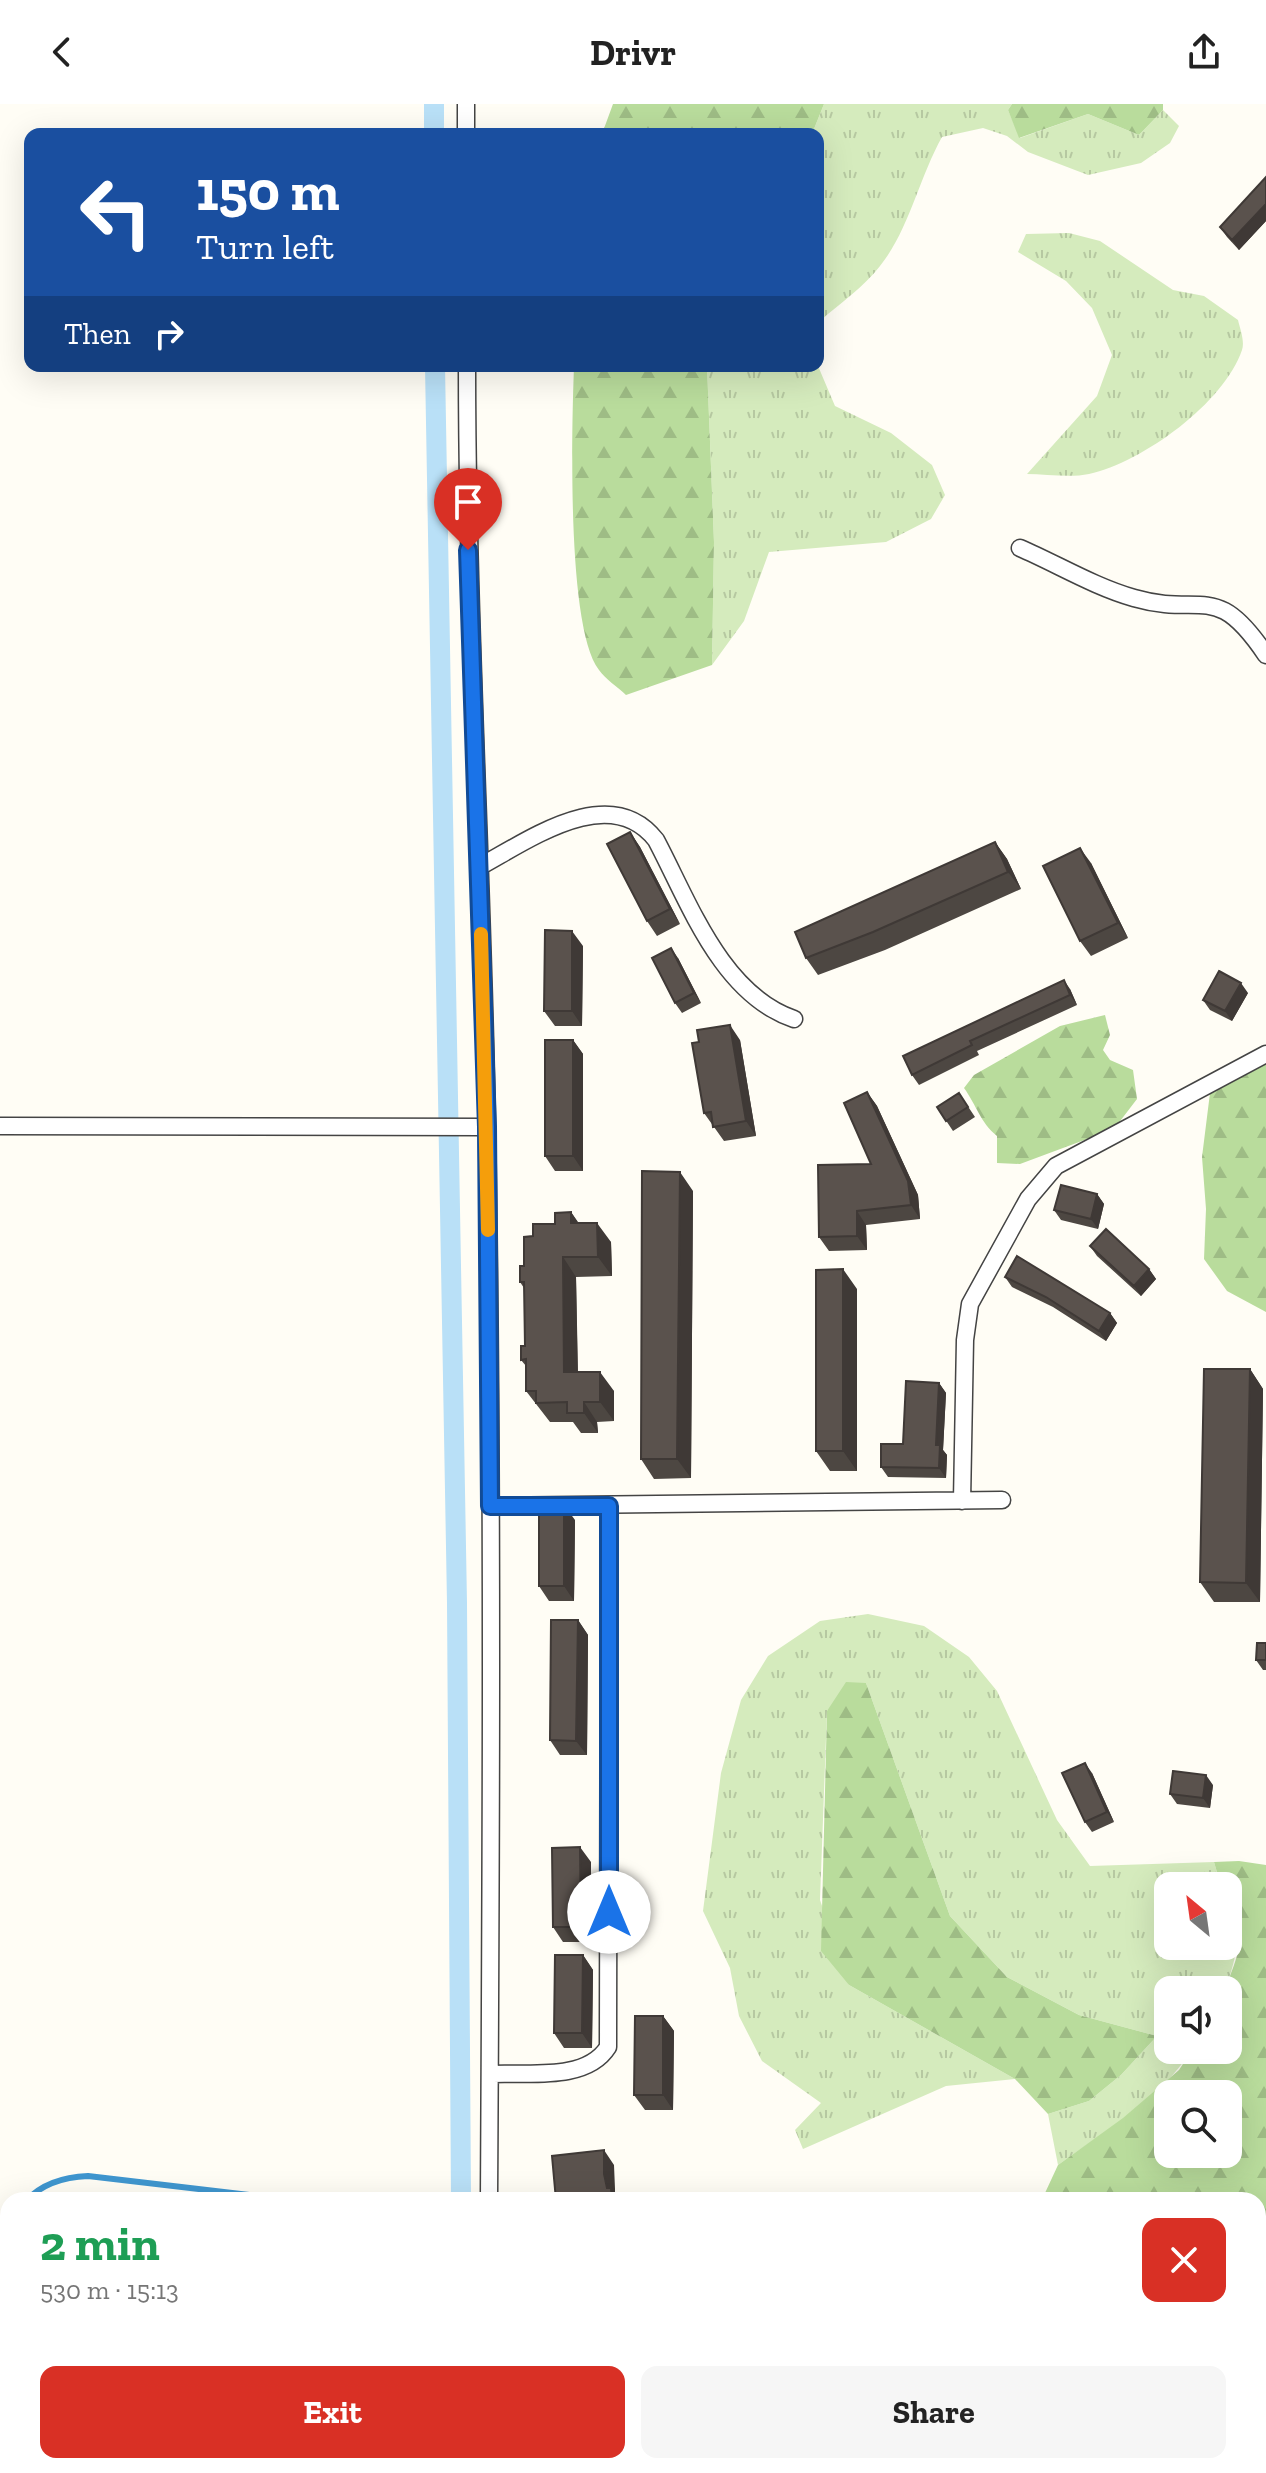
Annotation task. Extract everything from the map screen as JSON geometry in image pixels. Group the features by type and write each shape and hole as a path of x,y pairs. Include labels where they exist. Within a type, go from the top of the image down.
{"street":[{"path":"466,104 466,128"},
{"path":"467,372 467,518 479,867 481,1127 490,1506 489,2192"},
{"path":"1020,548 1133,598 1163,604 1192,602 1226,610 1246,625 1266,655"},
{"path":"479,867 530,839 594,814 627,815 645,826 656,840 711,942 734,976 764,1005 794,1019"},
{"path":"962,1501 965,1340 970,1304 1028,1199 1056,1166 1266,1054"},
{"path":"0,1126 481,1127"},
{"path":"490,1506 1002,1500"},
{"path":"490,2074 582,2069 601,2059 608,2047 609,1506"}],"green space":[{"path":"613,104 824,104 814,128 604,128"},
{"path":"824,104 1012,104 1008,110 1020,138 1088,114 1139,135 1163,110 1179,126 1170,143 1141,163 1088,175 1028,152 1007,136 983,128 942,137 890,252 867,281 824,318 824,128 814,128"},
{"path":"1012,104 1163,104 1163,110 1139,135 1088,114 1019,138 1008,110"},
{"path":"1069,233 1100,241 1173,290 1204,296 1238,320 1243,346 1232,370 1200,409 1179,427 1133,457 1089,474 1027,474 1097,396 1112,355 1092,308 1066,281 1018,252 1026,234"},
{"path":"574,372 707,372 714,542 712,665 626,695 599,670 588,647 576,571 572,433"},
{"path":"707,372 821,372 835,406 891,433 932,465 945,495 931,519 886,542 769,552 744,621 712,665 714,542"},
{"path":"1105,1015 1110,1035 1103,1050 1110,1060 1133,1070 1137,1099 1114,1129 1020,1164 997,1163 997,1136 964,1088 974,1075 1060,1026"},
{"path":"1266,1060 1266,1312 1227,1291 1204,1259 1206,1209 1202,1157 1210,1093"},
{"path":"868,1614 924,1626 969,1657 997,1691 1057,1820 1090,1866 1214,1862 1217,1872 1154,1872 1154,1960 1234,1960 1229,1976 1154,1976 1154,2035 1079,2015 1007,1977 950,1916 866,1683 827,1711 820,1900 849,1985 1015,2079 946,2086 803,2149 795,2130 821,2103 762,2061 739,2016 730,1968 703,1911 721,1773 741,1700 768,1656 820,1621"},
{"path":"846,1682 866,1683 950,1916 1007,1977 1079,2015 1154,2035 1154,2039 1121,2075 1089,2101 1048,2114 1015,2079 849,1985 821,1951 827,1711"},
{"path":"1239,1861 1266,1865 1266,2192 1045,2192 1058,2165 1154,2091 1154,2168 1242,2168 1242,2080 1167,2080 1183,2064 1242,2064 1242,1976 1230,1976 1236,1960 1242,1960 1242,1872 1217,1872 1214,1862"},
{"path":"1154,2039 1154,2064 1182,2064 1168,2080 1154,2080 1154,2093 1148,2099 1058,2165 1048,2114 1089,2101 1121,2075"}],"building":[{"path":"1266,177 1266,204 1232,240 1220,227"},
{"path":"630,832 670,909 647,921 607,844"},
{"path":"995,842 1008,872 806,958 795,932"},
{"path":"1080,848 1118,923 1080,941 1043,866"},
{"path":"545,930 572,931 572,1011 544,1011"},
{"path":"671,948 694,993 675,1003 652,958"},
{"path":"1219,971 1241,983 1225,1011 1203,1000"},
{"path":"1064,980 1070,995 970,1041 972,1045 912,1075 903,1056"},
{"path":"730,1025 746,1121 713,1127 711,1112 704,1113 692,1043 699,1042 697,1030"},
{"path":"545,1040 573,1040 573,1156 545,1156"},
{"path":"867,1092 908,1181 911,1205 857,1211 857,1236 819,1237 818,1165 871,1164 844,1103"},
{"path":"959,1093 968,1107 946,1121 937,1107"},
{"path":"642,1171 680,1172 677,1459 641,1459"},
{"path":"1061,1185 1097,1194 1091,1219 1054,1210"},
{"path":"571,1212 571,1223 597,1223 598,1257 563,1257 564,1372 600,1372 600,1402 584,1402 584,1413 567,1413 567,1402 536,1403 536,1391 526,1391 526,1359 521,1360 521,1346 525,1346 524,1282 520,1282 520,1266 524,1266 524,1237 533,1236 533,1224 555,1224 555,1213"},
{"path":"1106,1229 1149,1269 1134,1286 1090,1246"},
{"path":"1017,1256 1110,1313 1099,1331 1046,1297 1005,1277"},
{"path":"843,1269 843,1451 816,1451 816,1270"},
{"path":"1204,1369 1250,1369 1246,1583 1200,1582"},
{"path":"906,1381 939,1383 936,1445 940,1445 939,1468 881,1467 881,1444 903,1444"},
{"path":"539,1504 564,1505 564,1586 539,1586"},
{"path":"551,1620 578,1620 576,1741 550,1740"},
{"path":"1257,1643 1266,1643 1266,1660 1256,1660"},
{"path":"1085,1763 1107,1812 1085,1822 1062,1773"},
{"path":"1173,1771 1206,1775 1203,1798 1170,1794"},
{"path":"580,1847 581,1927 553,1927 552,1848"},
{"path":"555,1955 583,1955 582,2033 554,2033"},
{"path":"635,2016 663,2016 663,2095 634,2095"},
{"path":"604,2150 604,2174 607,2188 611,2188 611,2192 555,2192 552,2156"}],"waterway":[{"path":"434,104 434,128"},
{"path":"435,372 457,1603 461,2192"},
{"path":"36,2192 55,2182 88,2176 225,2192"}],"slow traffic":[{"path":"481,934 488,1230"}],"route":[{"path":"468,550 487,1127 490,1506 609,1506 609,1912"}]}
